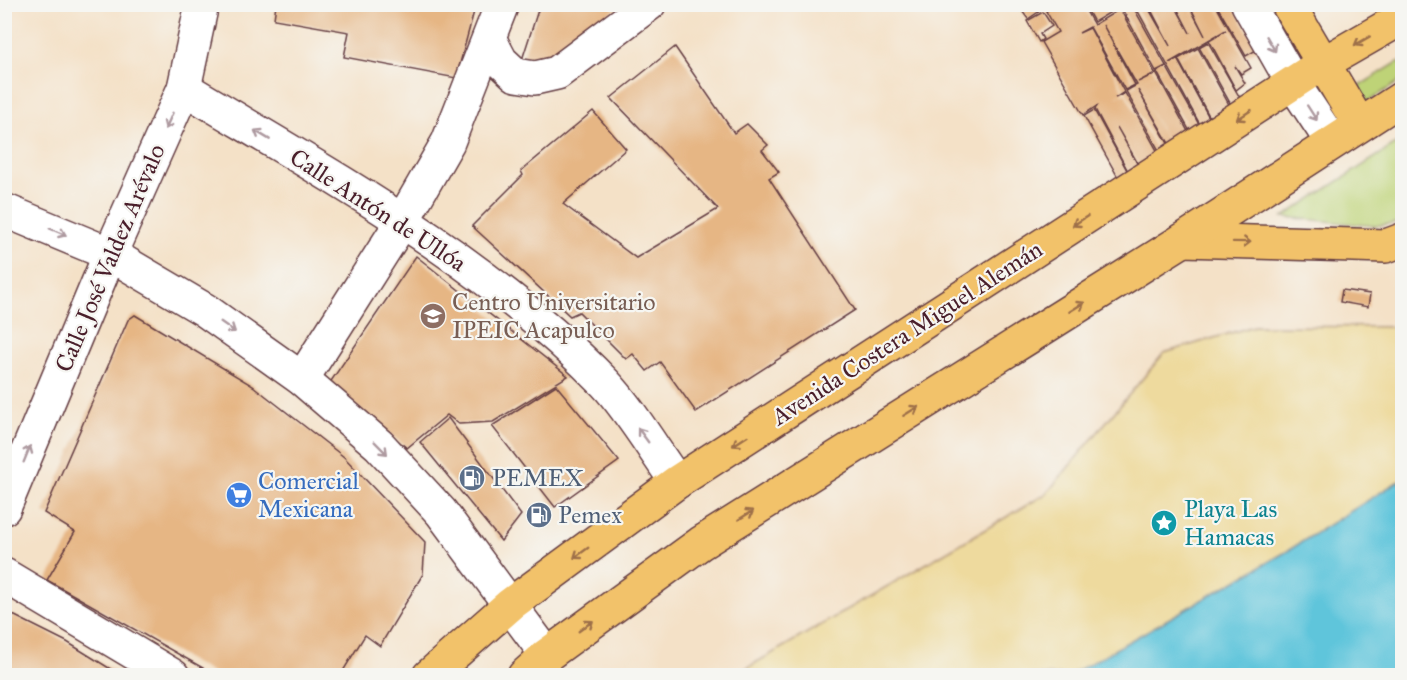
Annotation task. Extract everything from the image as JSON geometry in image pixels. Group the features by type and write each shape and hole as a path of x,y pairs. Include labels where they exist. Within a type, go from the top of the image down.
{"main road":[{"path":"1288,4 1359,124"},
{"name":"Avenida Costera Miguel Alemán","path":"429,675 511,604 677,482 1322,64 1402,18"},
{"path":"535,665 701,543 1183,240 1402,98"},
{"path":"1183,240 1386,246 1402,240"}],"street":[{"name":"Calle José Valdez Arévalo","path":"4,508 110,254 184,88 202,4"},
{"path":"302,379 403,220 448,142 490,40 502,4"},
{"path":"490,40 501,61 516,75 535,78 557,73 649,4"},
{"path":"1248,4 1293,83 1332,142"},
{"name":"Calle Antón de Ullóa","path":"184,88 403,220 532,316 606,384 677,482"},
{"path":"4,210 110,254 205,310 302,379 379,445 441,512 511,604 535,665"},
{"path":"4,575 173,675"}],"green space":[{"path":"1398,62 1402,62 1402,80 1369,101 1361,100 1357,91 1359,86"},
{"path":"1402,140 1402,222 1375,226 1283,217"}],"sand":[{"name":"Playa Las Hamacas","path":"1254,326 1402,327 1402,479 1286,552 1070,675 733,676 1046,494 1164,353"}],"water":[{"path":"1402,479 1402,675 1070,675 1286,552"}],"building":[{"path":"276,4 476,4 456,78 344,57 349,32 274,19"},
{"path":"540,4 621,4 534,74 521,63"},
{"path":"1032,4 1050,4 1028,19 1022,11"},
{"path":"1057,4 1082,4 1094,25 1120,9 1155,73 1138,82 1156,73 1191,137 1171,147 1138,90 1171,149 1161,154 1126,91 1137,85 1103,25 1135,85 1125,90 1090,27 1079,33 1090,28 1124,92 1115,98 1125,93 1160,156 1140,167 1117,127 1139,167 1129,173 1095,109 1098,105 1083,115 1041,42 1058,32 1046,11"},
{"path":"1084,4 1124,4 1094,22"},
{"path":"1134,4 1146,4 1170,46 1148,4 1174,4 1190,33 1175,4 1188,4 1205,36 1189,4 1215,4 1251,68 1241,74 1235,66 1245,83 1236,90 1209,40 1226,30 1169,63 1177,59 1212,123 1202,128"},
{"path":"1216,4 1232,4 1258,49 1246,56"},
{"path":"1132,5 1166,66 1156,71 1121,7"},
{"path":"1043,12 1052,26 1040,34 1043,39 1039,42 1027,21"},
{"path":"1208,42 1244,105 1234,110 1199,47"},
{"path":"675,47 734,133 747,124 768,145 762,150 779,172 769,178 855,310 696,412 660,362 647,371 633,354 626,359 579,312 570,316 472,226 523,175 521,171 593,111 626,149 563,204 636,258 718,209 611,98"},
{"path":"1198,48 1233,112 1213,123 1178,59"},
{"path":"1166,66 1202,130 1192,135 1157,72"},
{"path":"1094,110 1129,174 1119,179 1084,116"},
{"name":"Centro Universitario IPEIC Acapulco","path":"416,256 568,376 493,422 459,424 447,415 407,448 329,384"},
{"path":"1342,290 1370,294 1368,307 1340,302"},
{"name":"Comercial Mexicana","path":"135,315 253,386 344,457 425,542 423,574 380,646 365,635 340,676 217,676 47,580 75,532 44,513 128,320"},
{"path":"556,385 619,461 555,507 492,426"},
{"name":"PEMEX","path":"448,418 521,515 501,541 420,442"},
{"path":"13,615 67,642 122,676 4,676 4,632"}],"place":[{"name":"Centro Universitario IPEIC Acapulco","path":"433,316"},
{"name":"PEMEX","path":"472,478"},
{"name":"Comercial Mexicana","path":"239,495"},
{"name":"Pemex","path":"539,515"},
{"name":"Playa Las Hamacas","path":"1164,523"}]}
